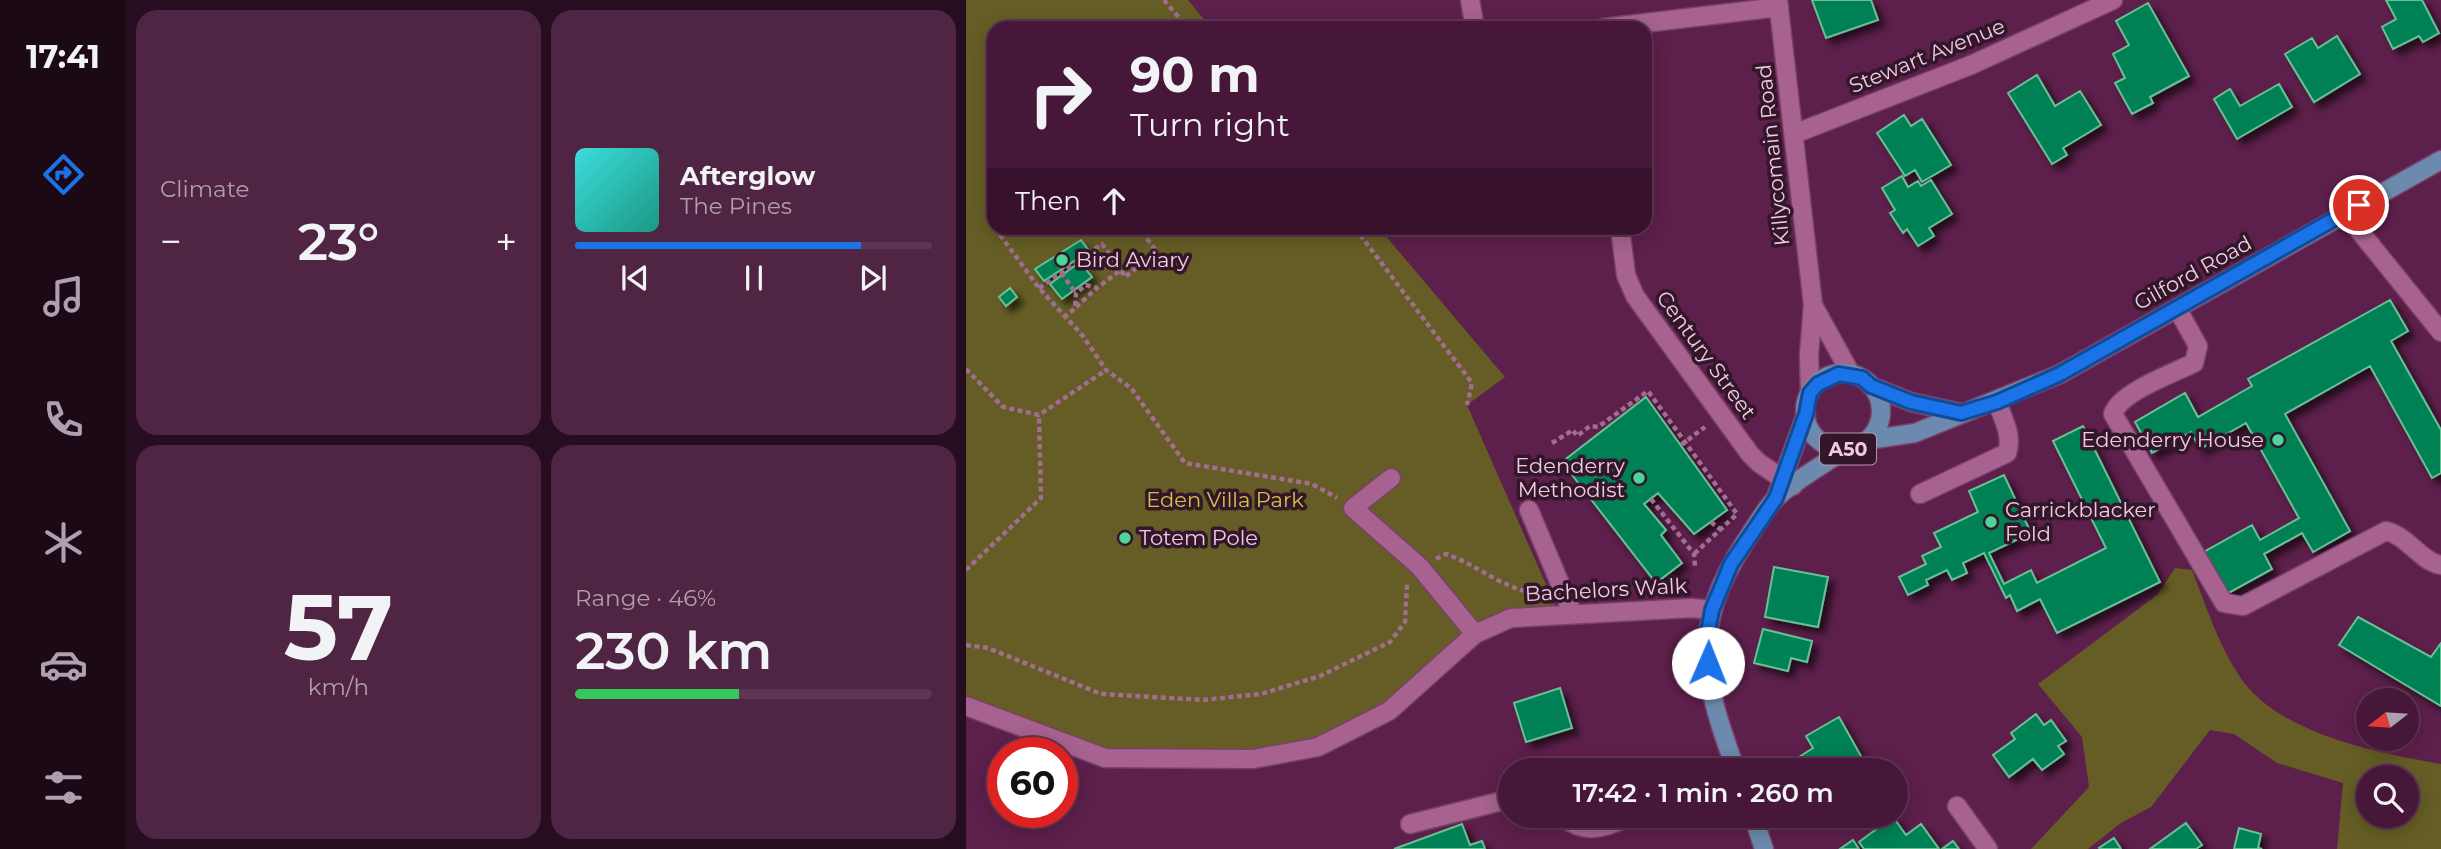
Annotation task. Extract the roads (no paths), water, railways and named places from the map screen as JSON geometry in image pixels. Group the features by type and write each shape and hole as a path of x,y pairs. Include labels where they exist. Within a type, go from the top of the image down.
{"main road":[{"name":"Gilford Road","path":"1868,440 1915,433 1961,413 1997,402 2060,374 2441,160"},
{"name":"A50","path":"1787,482 1846,449 1868,440 1876,430 1881,407 1871,386 1851,374"},
{"path":"1810,393 1828,377 1851,374"},
{"name":"Gilford Road","path":"1871,386 1911,402 1961,413"},
{"name":"A50","path":"1732,758 1712,705 1706,643 1712,610 1731,564 1787,482 1810,393"},
{"name":"A50","path":"1806,414 1814,435 1822,443 1846,449"},
{"path":"1757,828 1764,849"}],"street":[{"path":"1470,0 1474,21"},
{"name":"Stewart Avenue","path":"1794,134 1970,65 2113,0"},
{"path":"1652,21 1779,4"},
{"name":"Killycomain Road","path":"1779,4 1814,305 1809,355 1810,393"},
{"path":"2345,213 2441,331"},
{"name":"Century Street","path":"1621,235 1626,275 1635,296 1750,454 1787,482"},
{"name":"Killycomain Road","path":"1814,305 1851,374"},
{"path":"2177,308 2197,346 2194,363 2128,396 2116,405 2113,414 2224,603 2243,606 2386,531 2398,534 2428,559 2441,565"},
{"path":"1920,494 2007,453 2010,444 2008,432 1997,402"},
{"path":"1391,478 1353,508 1420,567 1475,634"},
{"path":"1530,510 1568,605"},
{"name":"Bachelors Walk","path":"966,706 1105,758 1253,759 1318,747 1389,711 1475,634 1511,618 1568,605 1712,610"},
{"path":"1410,824 1498,802"},
{"path":"1957,806 1988,849"}],"place":[{"name":"Bird Aviary","path":"1062,260"},
{"name":"Edenderry House","path":"2278,440"},
{"name":"Edenderry Methodist","path":"1639,478"},
{"name":"Carrickblacker Fold","path":"1991,522"},
{"name":"Totem Pole","path":"1125,538"}],"park label":[{"name":"Eden Villa Park","path":"1225,500"}]}
